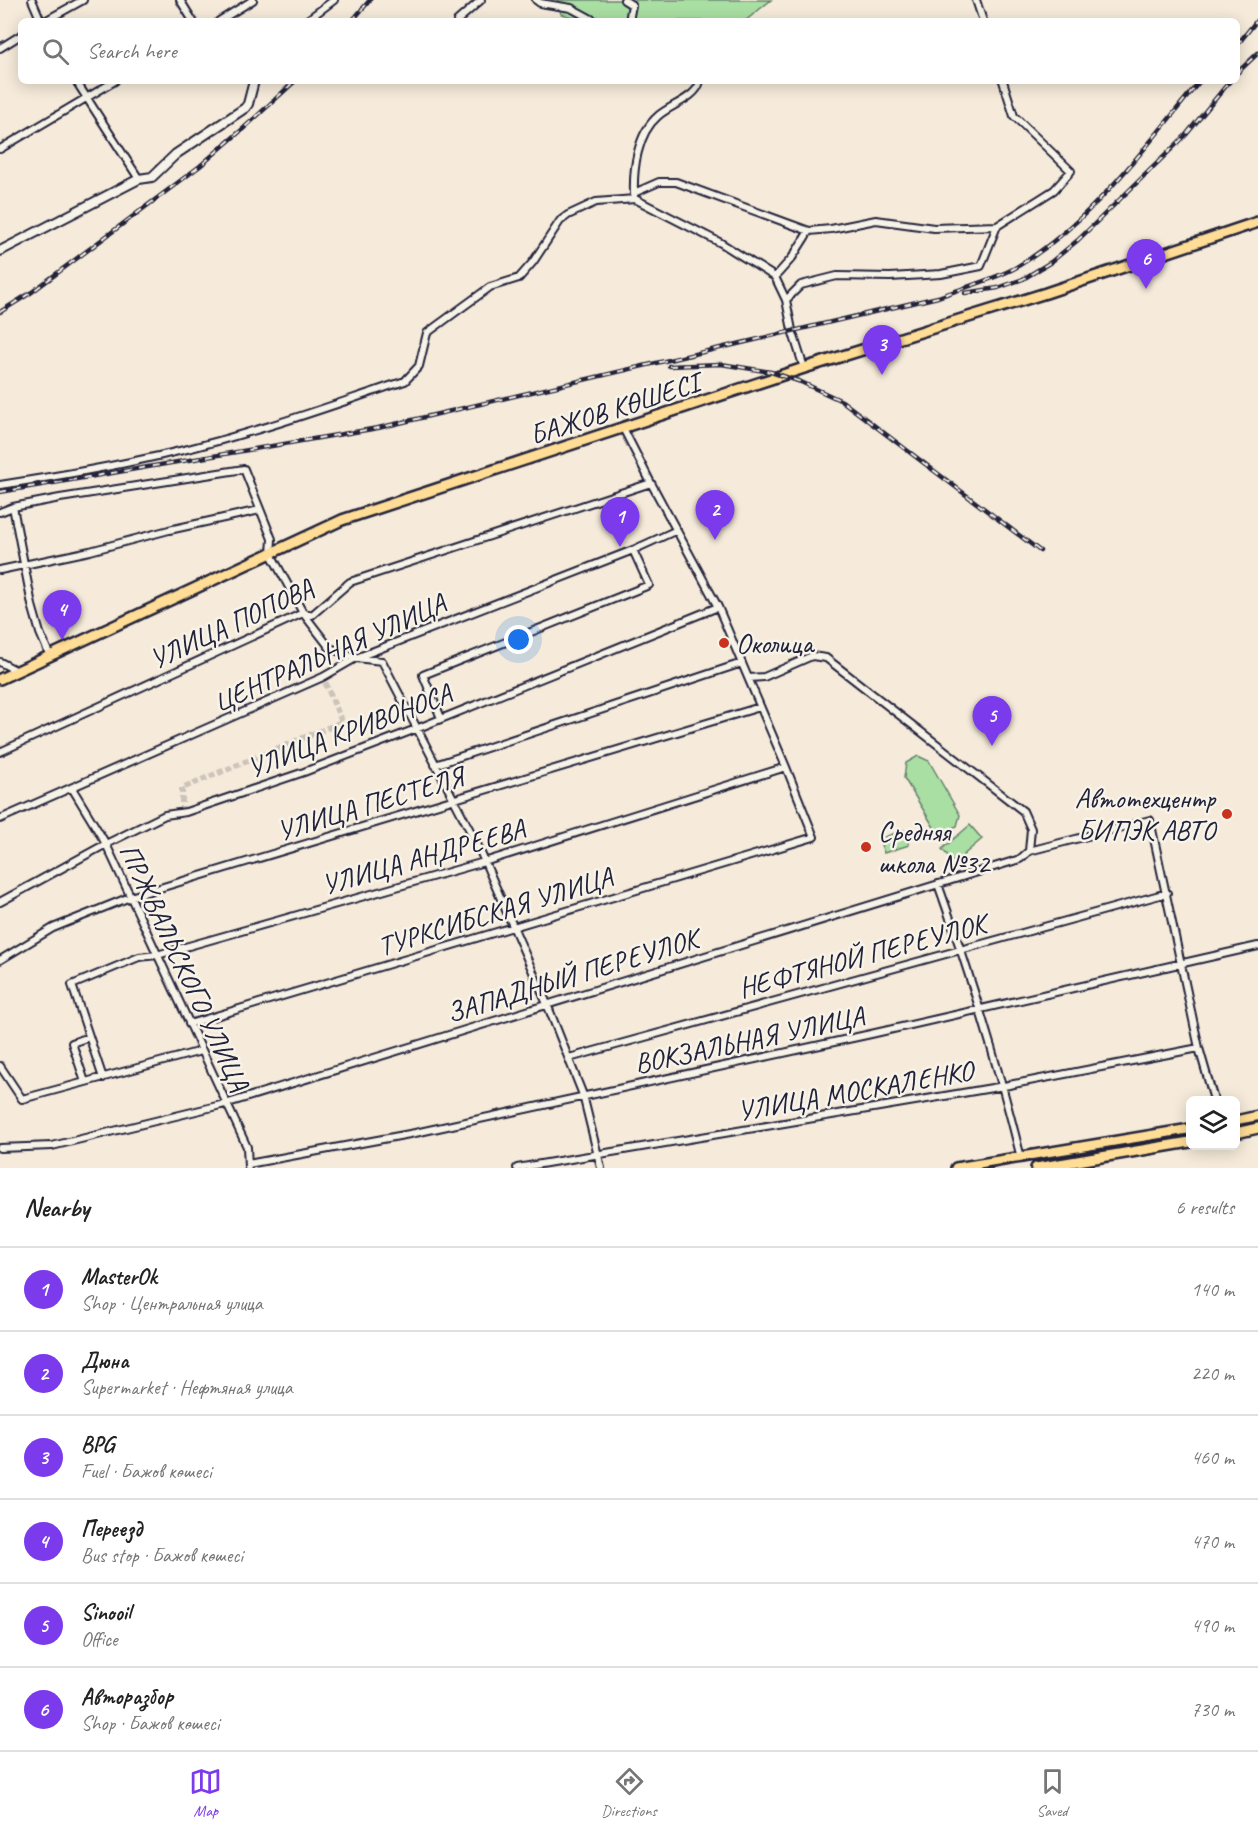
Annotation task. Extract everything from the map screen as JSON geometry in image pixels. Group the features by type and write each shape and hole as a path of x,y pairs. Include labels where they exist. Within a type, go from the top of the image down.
{"main road":[{"name":"БАЖОВ КӨШЕСІ","path":"0,679 342,520 804,368 1046,293 1258,222"},
{"path":"1240,1120 1258,1116"},
{"path":"1240,1132 1258,1128"},
{"path":"956,1168 1022,1163 1186,1130"},
{"path":"1042,1168 1186,1143"}],"street":[{"path":"32,0 41,18"},
{"path":"49,18 83,0"},
{"path":"180,0 191,18"},
{"path":"224,18 254,0"},
{"path":"310,18 334,0"},
{"path":"461,18 481,0"},
{"path":"536,0 571,8 589,18"},
{"path":"624,0 632,6"},
{"path":"630,18 632,6 639,0"},
{"path":"976,0 982,18"},
{"path":"0,48 18,37"},
{"path":"78,84 139,179"},
{"path":"0,149 111,84"},
{"path":"0,251 139,179 152,177 176,154 245,108 253,84"},
{"path":"634,196 635,162 646,131 657,116 693,92 699,84"},
{"path":"0,485 117,464 199,446 249,433 405,381 419,366 427,333 490,287 519,278 533,262 560,221 596,202 634,196 659,182 675,182 808,231 876,220 934,228 997,226 1054,190 1071,171 1014,116 1004,84"},
{"path":"634,196 721,243 775,278 786,300 792,330 804,368"},
{"path":"786,300 801,285 837,276 891,277 941,274 981,266 997,226"},
{"path":"775,278 792,258 808,231"},
{"path":"623,428 718,607 786,767"},
{"path":"0,512 13,507 244,469 272,539 271,554 303,613 330,648 356,658 382,661 477,844 547,1004 583,1095 601,1168"},
{"name":"УЛИЦА ПОПОВА","path":"0,752 303,613 312,615 350,582 651,483"},
{"path":"13,507 35,619 50,656"},
{"path":"0,570 260,510"},
{"name":"ЦЕНТРАЛЬНАЯ УЛИЦА","path":"0,819 323,677 356,658 633,550 677,530"},
{"path":"441,718 423,675 649,585 633,550"},
{"name":"УЛИЦА КРИВОНОСА","path":"0,902 106,844 165,815 186,812 304,772 718,607"},
{"path":"748,678 764,677 812,656 826,658 1023,811 1031,829 1029,851"},
{"path":"0,662 17,671"},
{"path":"435,765 742,663"},
{"name":"УЛИЦА ПЕСТЕЛЯ","path":"0,960 53,928 130,897 760,707"},
{"name":"ТУРКСИБСКАЯ УЛИЦА","path":"189,1024 814,837 786,767"},
{"name":"УЛИЦА АНДРЕЕВА","path":"89,1037 72,985 139,957 157,955 484,862 786,767"},
{"name":"ПРЖВАЛЬСКОГО УЛИЦА","path":"72,788 106,844 225,1104 247,1147 248,1166"},
{"name":"ЗАПАДНЫЙ ПЕРЕУЛОК","path":"0,1148 52,1146 225,1104 1020,859 1029,851 1150,820 1167,893"},
{"path":"938,884 1004,1086 1022,1163"},
{"path":"1167,893 1199,1048 1213,1096"},
{"name":"НЕФТЯНОЙ ПЕРЕУЛОК","path":"568,1058 1167,893"},
{"name":"ВОКЗАЛЬНАЯ УЛИЦА","path":"248,1166 415,1133 979,1011 1258,946"},
{"path":"85,1082 72,1043 89,1037 103,1078"},
{"name":"УЛИЦА МОСКАЛЕНКО","path":"517,1168 1004,1086 1199,1048"},
{"path":"0,1066 22,1099 201,1051"}],"green space":[{"path":"557,0 771,0 749,18 576,18 561,14"},
{"path":"918,756 929,761 960,815 957,826 945,831 935,829 904,778 906,763"},
{"path":"970,825 982,839 954,863 942,849"},
{"path":"904,830 909,845 884,853 879,839"}],"tunnel":[{"path":"182,812 182,788 342,722 323,677"}],"tram line":[{"path":"1240,1124 1258,1121"},
{"path":"981,1168 1186,1135"}],"railway":[{"path":"355,18 370,0"},
{"path":"1240,41 1258,19"},
{"path":"1240,70 1258,53"},
{"path":"0,312 32,292 200,166 292,84"},
{"path":"0,492 378,428 938,297 977,284 1015,268 1068,229 1115,183 1198,84"},
{"path":"965,293 998,288 1023,279 1051,262 1078,240 1185,136 1228,84"},
{"path":"669,366 721,364 771,372 801,382 842,401 1040,551"}],"place":[{"name":"Авторазбор","path":"1146,289"},
{"name":"BPG","path":"882,375"},
{"name":"Дюна","path":"715,540"},
{"name":"MasterOk","path":"620,547"},
{"name":"Переезд","path":"62,640"},
{"name":"Околица","path":"724,643"},
{"name":"Sinooil","path":"992,746"},
{"name":"Автотехцентр БИПЭК АВТО","path":"1227,814"},
{"name":"Средняя школа №32","path":"866,847"}]}
